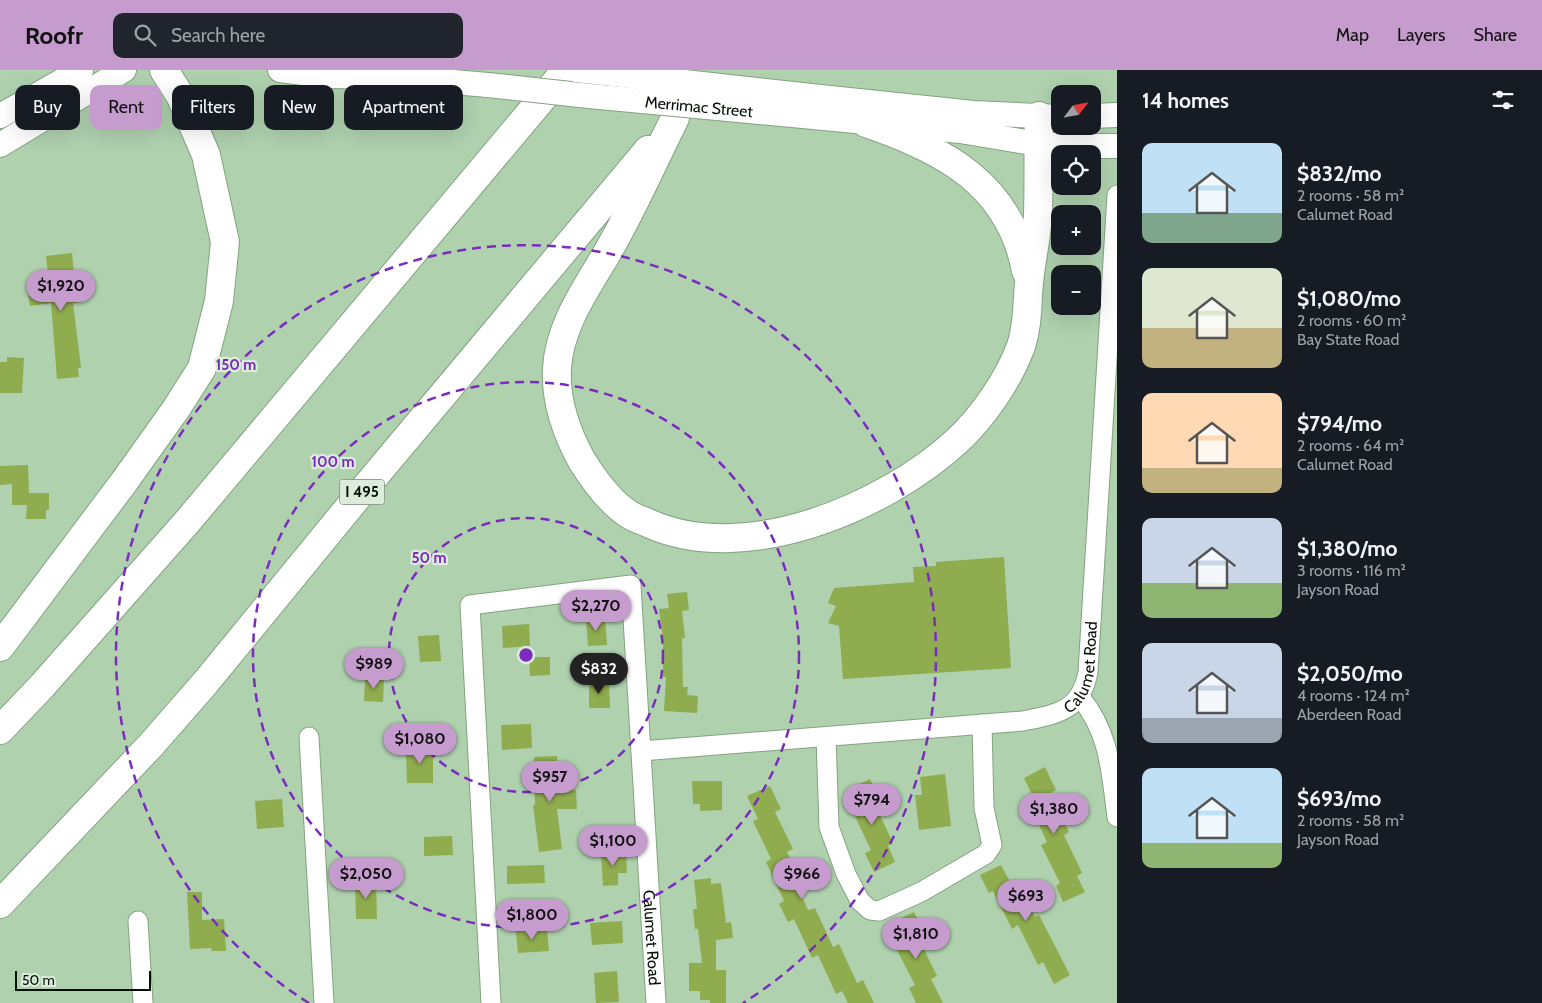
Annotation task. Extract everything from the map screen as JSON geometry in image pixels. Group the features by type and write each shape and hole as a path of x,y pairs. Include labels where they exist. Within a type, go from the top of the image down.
{"highway":[{"path":"0,647 124,482 176,410 202,368 219,301 225,242 206,156 181,97 164,70"},
{"path":"0,730 42,686 187,522 566,70"},
{"name":"I 495","path":"0,904 152,745 188,703 714,70"},
{"path":"674,118 616,237 587,286 570,320 561,345 557,367 558,399 565,425 576,450 592,477 627,514 662,530 690,536 735,538 801,527 846,511 883,494 919,472 958,440 986,408 1007,375 1021,345 1029,310 1029,285 1038,217 1038,144 1049,116"},
{"path":"866,123 915,141 939,154 967,171 991,194 1007,217 1017,237 1024,257 1029,285"}],"main road":[{"path":"0,116 81,70"},
{"path":"0,145 124,70"},
{"name":"Merrimac Street","path":"280,70 327,76 394,77 589,96 1049,116"},
{"name":"Merrimac Street","path":"577,70 807,106 866,123 960,131 1038,144 1117,146"},
{"path":"1101,116 1117,115"}],"street":[{"name":"Calumet Road","path":"641,751 1023,721 1069,708 1080,697 1086,681 1090,654 1117,195"},
{"name":"Calumet Road","path":"491,1003 470,605 631,585 656,1003"},
{"path":"1080,697 1095,716 1104,737 1110,762 1117,817"},
{"path":"826,737 830,827 846,874 860,901 870,910 879,911 921,892 986,854 992,844 984,808 982,724"},
{"path":"309,737 324,1003"},
{"path":"138,922 143,1003"}],"building":[{"path":"72,253 77,303 73,303 81,368 78,368 79,377 57,379 51,303 30,306 27,287 49,284 46,256"},
{"path":"7,357 24,358 22,393 0,393 0,362 7,362"},
{"path":"28,465 29,493 49,493 49,510 46,510 46,519 26,519 27,505 12,505 12,484 0,485 0,466"},
{"path":"1004,557 1011,668 843,679 839,626 828,623 836,606 828,603 834,588 914,582 913,567 936,566 936,562"},
{"path":"687,592 689,610 682,611 685,638 682,638 683,687 688,687 687,695 698,696 697,713 664,711 666,677 663,677 663,640 659,609 669,608 667,594"},
{"path":"605,618 607,645 588,646 586,619"},
{"path":"529,624 530,646 503,648 502,626"},
{"path":"439,635 441,661 420,662 418,636"},
{"path":"529,657 550,657 550,675 530,676"},
{"path":"365,678 384,678 383,702 364,701"},
{"path":"589,682 609,682 610,708 589,708"},
{"path":"531,724 532,748 502,750 501,725"},
{"path":"406,747 433,747 433,783 407,783"},
{"path":"557,756 557,790 576,790 577,809 557,809 562,849 539,852 533,805 535,805 534,757"},
{"path":"1045,767 1056,790 1050,793 1069,832 1064,835 1082,873 1077,876 1085,892 1063,902 1056,886 1060,883 1041,845 1047,842 1029,804 1035,801 1024,778"},
{"path":"945,774 951,826 919,830 915,795 922,795 920,777"},
{"path":"870,779 880,801 875,804 893,843 888,846 895,862 874,872 865,853 871,850 853,812 859,810 849,789"},
{"path":"692,781 722,781 722,810 700,811 700,804 693,804"},
{"path":"770,786 781,809 775,812 793,849 787,852 795,868 790,870 808,910 815,908 833,947 839,944 857,983 863,980 874,1003 848,1003 842,991 836,994 818,955 812,958 794,919 788,922 779,904 784,901 766,862 771,859 753,821 758,819 747,796"},
{"path":"282,799 284,827 257,829 255,801"},
{"path":"452,836 453,855 424,856 424,837"},
{"path":"626,852 627,873 618,873 618,885 603,886 601,853"},
{"path":"544,865 545,883 507,884 507,866"},
{"path":"1001,865 1010,882 1015,879 1035,917 1039,915 1070,975 1054,984 1043,962 1038,965 1018,925 1012,929 993,891 989,893 980,875"},
{"path":"711,878 711,884 721,883 726,923 731,922 733,938 716,940 716,970 726,970 726,1003 710,1003 710,1000 700,1000 700,991 689,991 689,963 702,963 698,929 695,929 693,909 697,909 694,880"},
{"path":"376,880 377,919 356,919 355,881"},
{"path":"187,892 202,892 202,920 224,919 226,951 212,951 211,948 190,949"},
{"path":"914,912 925,934 918,937 937,976 931,979 943,1003 916,1003 909,988 915,985 896,948 902,945 891,923"},
{"path":"622,921 623,943 592,945 590,923"},
{"path":"547,929 549,951 518,953 516,931"},
{"path":"617,971 619,1002 596,1003 594,973"}]}
